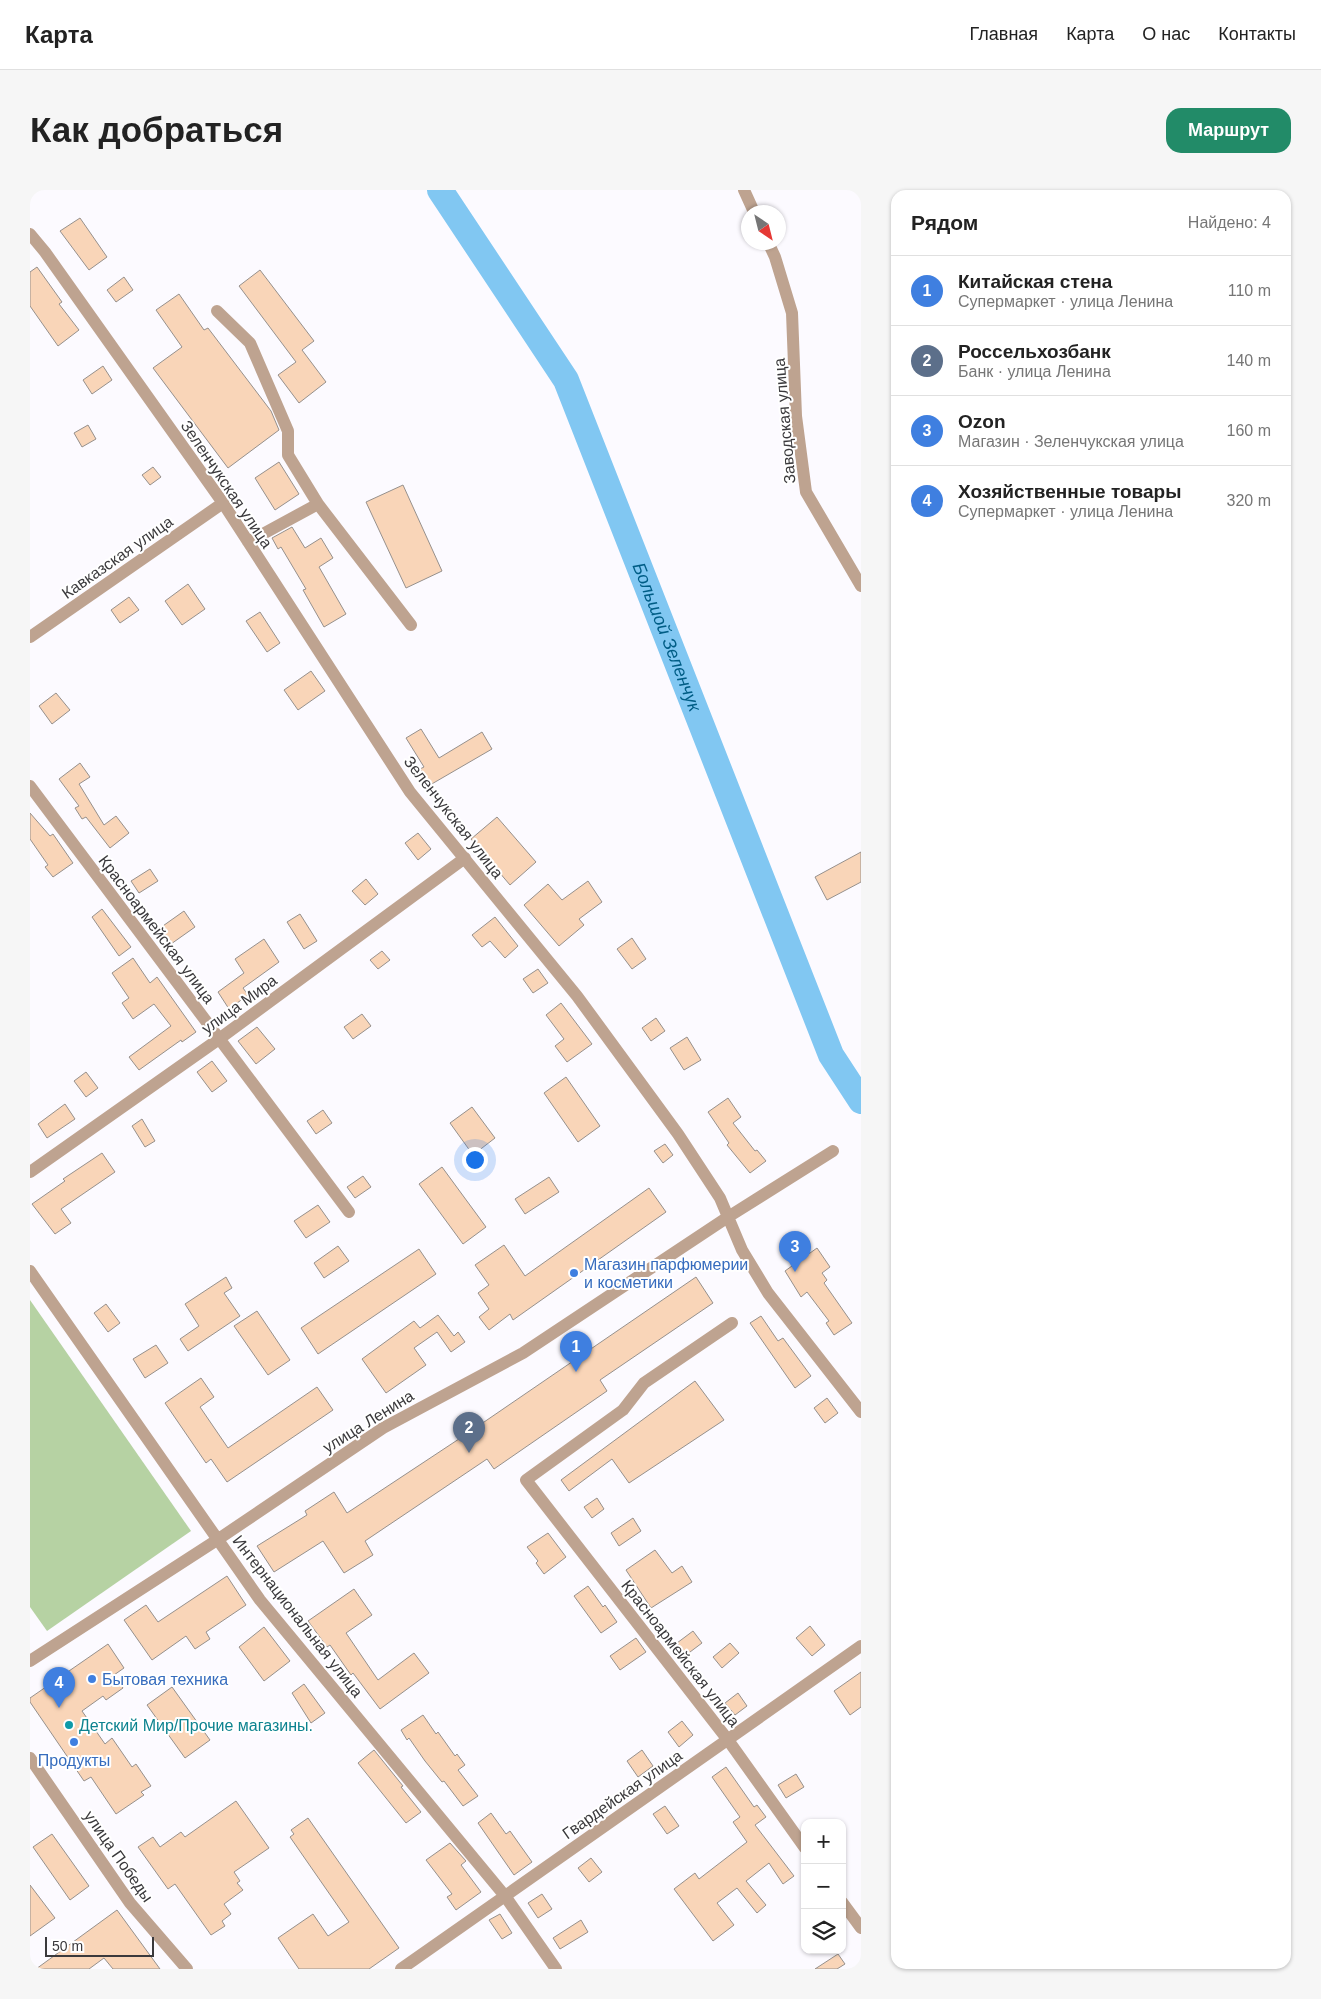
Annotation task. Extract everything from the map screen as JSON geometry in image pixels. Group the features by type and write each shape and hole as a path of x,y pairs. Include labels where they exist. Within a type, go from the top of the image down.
{"street":[{"path":"744,190 751,205"},
{"name":"Зеленчукская улица","path":"30,234 51,260 223,503 410,792 577,996 678,1134 720,1198 742,1250 768,1293 861,1412"},
{"name":"Заводская улица","path":"771,250 792,313 796,416 806,492 861,586"},
{"path":"217,311 250,343 288,431 288,456 318,504 411,625"},
{"name":"Кавказская улица","path":"30,637 223,503"},
{"path":"248,542 318,504"},
{"name":"Красноармейская улица","path":"30,786 348,1212"},
{"name":"улица Мира","path":"30,1172 219,1039 465,858"},
{"name":"улица Ленина","path":"30,1661 217,1540 383,1428 523,1353 728,1217 834,1151"},
{"name":"Интернациональная улица","path":"30,1271 260,1600 505,1896 556,1969"},
{"name":"Красноармейская улица","path":"732,1324 644,1383 623,1410 526,1480 728,1740 801,1842"},
{"name":"Гвардейская улица","path":"402,1969 861,1646"},
{"name":"улица Победы","path":"30,1758 130,1903 187,1969"},
{"path":"846,1907 861,1928"}],"green space":[{"path":"30,1300 191,1531 47,1631 30,1607"}],"building":[{"path":"80,218 107,257 89,270 60,231"},
{"path":"37,267 62,302 59,304 79,330 58,346 30,306 30,272"},
{"path":"260,270 314,341 302,350 326,382 299,403 278,375 296,362 239,286"},
{"path":"124,277 133,290 116,302 107,290"},
{"path":"179,294 204,330 208,328 271,411 279,430 228,468 153,368 182,347 156,310"},
{"path":"103,366 112,380 92,394 83,380"},
{"path":"88,425 96,439 82,447 74,433"},
{"path":"279,462 299,494 275,510 255,478"},
{"path":"153,467 161,477 150,485 142,475"},
{"path":"403,485 442,571 406,588 366,502"},
{"path":"292,527 305,548 321,538 333,558 319,567 346,614 324,627 303,590 306,589 281,547 278,549 272,538"},
{"path":"188,584 205,609 182,625 165,601"},
{"path":"129,597 139,610 120,623 111,610"},
{"path":"260,612 280,643 267,652 246,621"},
{"path":"311,671 325,691 298,710 284,690"},
{"path":"56,693 70,710 52,724 39,706"},
{"path":"421,729 439,758 482,732 492,749 430,785 420,769 424,767 406,738"},
{"path":"80,763 90,777 79,784 104,825 116,816 129,833 110,848 86,817 82,819 75,808 79,806 59,779"},
{"path":"30,813 50,836 53,834 73,863 53,877 45,867 48,865 30,839"},
{"path":"497,817 536,862 510,885 471,839"},
{"path":"418,833 431,849 418,860 405,843"},
{"path":"861,852 861,882 827,900 815,877"},
{"path":"150,869 158,881 139,893 131,881"},
{"path":"366,879 378,894 365,905 352,891"},
{"path":"588,881 602,902 579,919 584,925 559,946 524,905 548,884 562,900"},
{"path":"102,909 131,947 119,956 92,917"},
{"path":"184,911 195,927 171,944 160,928"},
{"path":"300,914 317,941 304,949 287,922"},
{"path":"495,917 518,946 505,958 490,941 482,947 472,935"},
{"path":"632,938 646,959 632,969 617,949"},
{"path":"264,939 279,962 243,988 248,995 229,1009 218,992 244,973 235,959"},
{"path":"382,951 390,960 378,969 370,960"},
{"path":"133,958 150,983 157,977 196,1032 182,1042 181,1040 139,1070 129,1057 171,1026 154,1004 133,1019 122,1003 129,998 112,973"},
{"path":"538,969 548,983 533,993 523,979"},
{"path":"561,1003 592,1044 567,1062 555,1046 564,1039 546,1015"},
{"path":"362,1014 371,1026 353,1039 344,1027"},
{"path":"656,1018 665,1031 651,1041 642,1028"},
{"path":"257,1027 275,1049 256,1064 238,1041"},
{"path":"687,1037 701,1060 684,1070 670,1048"},
{"path":"212,1061 227,1081 212,1092 197,1072"},
{"path":"86,1072 98,1088 86,1097 74,1081"},
{"path":"566,1077 600,1126 578,1142 544,1093"},
{"path":"728,1098 741,1117 733,1123 755,1151 757,1150 766,1161 750,1173 727,1145 729,1143 708,1112"},
{"path":"65,1104 75,1119 47,1138 38,1124"},
{"path":"472,1107 495,1138 473,1155 450,1123"},
{"path":"323,1110 332,1123 316,1134 307,1121"},
{"path":"142,1119 155,1141 145,1147 132,1126"},
{"path":"665,1144 673,1155 663,1163 654,1151"},
{"path":"102,1153 115,1172 61,1209 71,1223 55,1234 32,1204 65,1181 63,1179"},
{"path":"442,1167 486,1227 463,1244 419,1184"},
{"path":"363,1176 371,1187 355,1198 347,1187"},
{"path":"549,1177 559,1192 525,1214 515,1199"},
{"path":"649,1188 666,1212 513,1320 510,1314 489,1330 479,1317 489,1309 478,1293 489,1285 475,1265 504,1245 525,1276"},
{"path":"318,1205 330,1222 306,1238 294,1221"},
{"path":"338,1246 349,1261 324,1278 314,1263"},
{"path":"817,1248 830,1267 822,1273 827,1280 824,1283 852,1323 834,1335 826,1323 829,1321 807,1292 801,1297 785,1271"},
{"path":"419,1249 436,1274 318,1354 301,1328"},
{"path":"226,1277 232,1288 224,1293 240,1316 188,1351 180,1339 199,1326 185,1304"},
{"path":"696,1277 713,1303 600,1380 607,1391 494,1469 487,1459 365,1541 373,1555 344,1573 323,1541 274,1572 257,1546 307,1515 305,1511 334,1492 347,1513 468,1433"},
{"path":"106,1304 120,1323 108,1332 94,1313"},
{"path":"257,1311 290,1360 268,1375 234,1326"},
{"path":"438,1315 454,1336 458,1332 465,1342 451,1352 437,1332 414,1348 426,1365 386,1393 362,1359 414,1321 420,1328"},
{"path":"761,1316 778,1341 783,1338 811,1376 795,1388 750,1323"},
{"path":"156,1345 168,1363 145,1378 133,1359"},
{"path":"201,1378 214,1397 200,1407 228,1448 317,1387 333,1410 227,1482 211,1459 206,1463 165,1403"},
{"path":"695,1381 724,1420 629,1483 612,1459 569,1491 561,1480"},
{"path":"827,1398 838,1413 825,1423 814,1408"},
{"path":"597,1498 604,1509 592,1518 584,1507"},
{"path":"633,1518 641,1531 619,1546 611,1533"},
{"path":"548,1533 566,1557 544,1574 536,1563 538,1561 527,1547"},
{"path":"655,1550 672,1573 682,1566 692,1582 651,1608 626,1570"},
{"path":"227,1576 246,1605 206,1632 210,1639 195,1649 186,1636 152,1660 124,1620 146,1605 158,1622"},
{"path":"588,1586 617,1622 601,1633 574,1596"},
{"path":"354,1589 372,1615 346,1633 378,1680 414,1653 429,1673 380,1709 353,1673 351,1675 330,1645 327,1647 308,1621"},
{"path":"810,1626 825,1645 812,1656 796,1638"},
{"path":"264,1627 290,1661 264,1681 239,1647"},
{"path":"693,1631 702,1643 686,1655 677,1643"},
{"path":"636,1638 646,1652 620,1670 610,1656"},
{"path":"730,1643 739,1653 722,1668 713,1657"},
{"name":"Детский Мир/Прочие магазины.","path":"108,1644 124,1668 114,1675 123,1688 106,1700 103,1696 82,1711 105,1744 112,1738 132,1767 136,1764 151,1786 141,1792 144,1795 116,1814 91,1777 84,1781 30,1702 30,1698"},
{"path":"861,1672 861,1707 850,1715 834,1691"},
{"path":"304,1684 325,1713 311,1723 292,1693"},
{"path":"172,1687 210,1740 185,1758 147,1705"},
{"path":"738,1693 747,1706 735,1715 725,1703"},
{"path":"423,1715 436,1734 438,1732 455,1756 457,1754 465,1765 458,1770 478,1796 463,1806 444,1781 442,1782 425,1761 409,1738 407,1740 401,1730"},
{"path":"682,1721 693,1735 679,1747 668,1732"},
{"path":"374,1750 421,1812 406,1823 358,1763"},
{"path":"642,1750 653,1766 638,1777 627,1761"},
{"path":"726,1767 754,1807 757,1805 766,1817 755,1825 794,1876 783,1884 769,1863 746,1881 766,1905 757,1913 737,1888 717,1903 734,1925 713,1941 674,1889 695,1873 699,1879 747,1842 733,1822 740,1817 712,1777"},
{"path":"796,1774 804,1787 786,1798 778,1785"},
{"path":"236,1801 269,1848 234,1872 240,1881 237,1883 243,1890 224,1904 231,1914 222,1921 225,1926 211,1935 175,1884 168,1889 138,1847 153,1837 160,1847 181,1832 185,1837"},
{"path":"665,1806 679,1826 667,1834 653,1814"},
{"path":"491,1813 506,1834 510,1831 532,1862 514,1875 478,1823"},
{"path":"308,1818 399,1948 369,1969 299,1969 278,1938 313,1914 328,1936 349,1922 290,1837 294,1834 291,1830"},
{"path":"52,1834 89,1886 70,1900 33,1847"},
{"path":"450,1843 466,1861 461,1865 481,1892 456,1910 447,1897 452,1894 426,1860"},
{"path":"591,1858 602,1872 589,1882 578,1868"},
{"path":"30,1885 55,1918 30,1936"},
{"path":"542,1894 552,1909 538,1918 528,1903"},
{"path":"117,1910 160,1969 113,1969 104,1958 89,1969 36,1969"},
{"path":"500,1914 512,1933 502,1939 489,1920"},
{"path":"581,1920 588,1932 560,1949 553,1938"},
{"path":"838,1954 845,1964 837,1969 815,1969"}],"waterway":[{"name":"Большой Зеленчук","path":"440,190 566,380 831,1055 861,1101"}],"place":[{"name":"Ozon","path":"795,1272"},
{"name":"Магазин парфюмерии и косметики","path":"574,1273"},
{"name":"Китайская стена","path":"576,1372"},
{"name":"Россельхозбанк","path":"469,1453"},
{"name":"Бытовая техника","path":"92,1679"},
{"name":"Хозяйственные товары","path":"59,1708"},
{"name":"Детский Мир/Прочие магазины.","path":"69,1725"},
{"name":"Продукты","path":"74,1742"}]}
